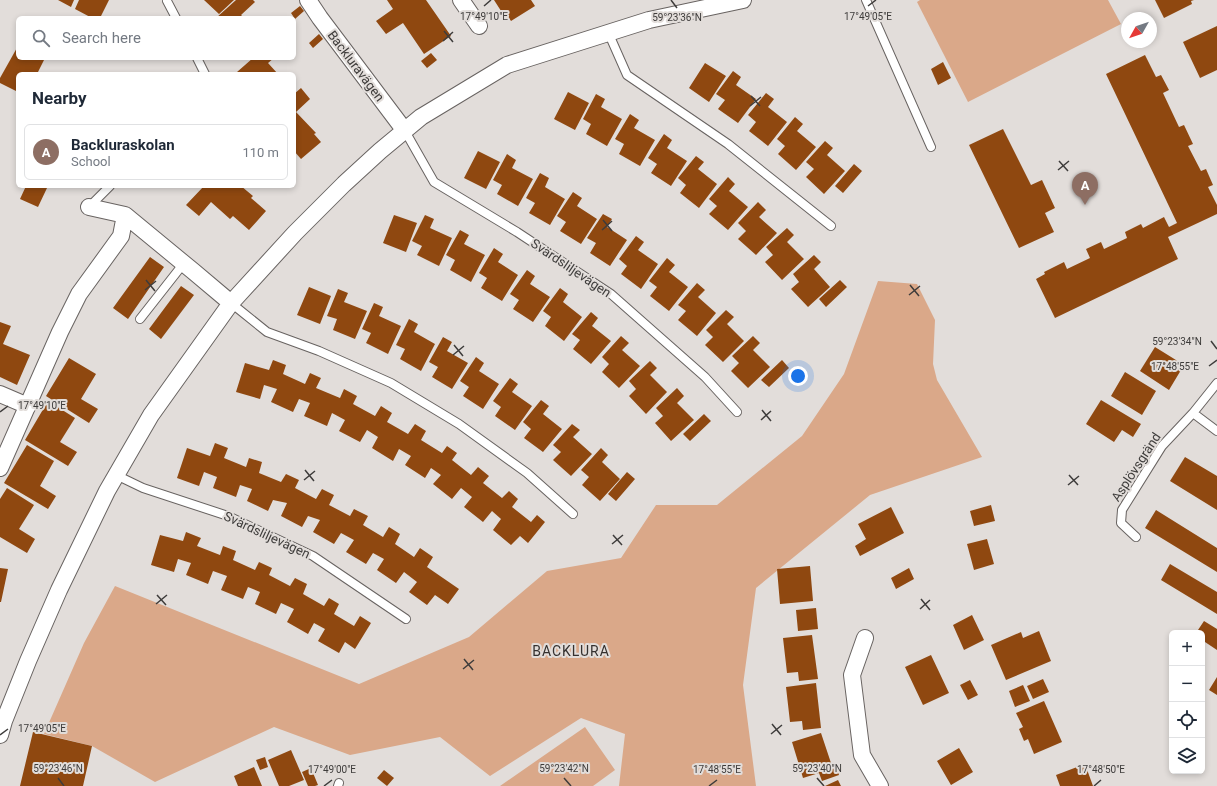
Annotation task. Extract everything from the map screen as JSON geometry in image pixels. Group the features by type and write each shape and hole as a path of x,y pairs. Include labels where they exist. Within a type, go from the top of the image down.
{"street":[{"name":"Backluravägen","path":"308,0 405,131"},
{"path":"461,0 479,26"},
{"path":"0,735 4,721 28,661 59,590 107,490 151,416 231,303 295,233 339,189 380,151 421,117 507,65 649,20 743,0"},
{"path":"89,207 125,216 231,303"},
{"path":"0,468 79,294 121,236 125,216"},
{"path":"0,394 28,406"},
{"path":"865,638 852,675 862,755 880,786"}],"lane":[{"path":"866,0 931,146"},
{"path":"167,1 175,16"},
{"path":"608,32 627,75 728,144 831,226"},
{"path":"197,60 204,72"},
{"name":"Svärdsliljevägen","path":"405,131 434,182 517,232 611,294 705,377 737,412"},
{"path":"89,207 108,188"},
{"path":"140,320 184,263"},
{"path":"231,303 267,332 319,350 391,383 459,424 527,473 573,514"},
{"name":"Asplövsgränd","path":"1136,537 1121,523 1122,510 1162,446 1193,413 1217,383"},
{"path":"1193,413 1217,431"},
{"name":"Svärdsliljevägen","path":"116,475 143,488 228,516 313,556 406,619"}],"shaded area":[{"path":"920,0 1108,0 1121,24 968,102 917,2"},
{"path":"878,281 917,284 935,320 933,364 937,380 982,457 870,495 756,588 743,685 756,786 619,786 625,734 581,718 490,776 440,737 350,755 274,727 155,782 92,746 44,734 84,643 115,586 359,684 469,637 547,571 621,558 656,505 717,505 802,436 844,374"},
{"path":"585,727 615,770 593,786 500,786"}],"building":[{"path":"58,0 74,0 71,7"},
{"path":"79,0 109,0 101,16 88,16 75,9"},
{"path":"204,0 234,0 219,14"},
{"path":"236,0 253,0 255,2 241,15 242,16 218,16"},
{"path":"387,0 426,0 451,36 424,54 403,23 386,34 376,21 393,9"},
{"path":"494,0 531,0 535,6 511,21 505,12 503,14"},
{"path":"1155,0 1194,0 1191,1 1192,4 1164,18"},
{"path":"300,6 304,11 296,18 296,16 293,16 291,13"},
{"path":"1217,26 1217,70 1200,78 1183,42"},
{"path":"319,34 323,39 313,48 309,43"},
{"path":"16,50 16,60 44,60 38,72 16,72 16,91 0,83 0,78"},
{"path":"431,53 437,60 427,68 421,61"},
{"path":"1145,55 1156,77 1161,75 1169,90 1163,93 1179,127 1184,125 1193,144 1188,146 1201,171 1206,169 1213,185 1208,187 1217,205 1217,214 1168,237 1178,259 1055,318 1036,279 1045,274 1044,272 1064,262 1067,269 1090,258 1086,249 1101,242 1104,249 1127,238 1125,232 1141,224 1143,228 1164,217 1169,227 1177,223 1106,74"},
{"path":"251,60 272,60 268,63 276,72 237,72"},
{"path":"943,62 951,78 938,85 931,69"},
{"path":"705,63 726,76 709,102 689,88"},
{"path":"733,71 741,77 736,85 756,99 738,123 718,109 725,100 716,94"},
{"path":"301,88 310,99 296,112 296,92"},
{"path":"568,92 589,103 575,130 554,119"},
{"path":"766,93 774,99 768,107 787,122 768,146 749,131 756,122 748,115"},
{"path":"596,94 605,99 601,107 622,119 607,146 586,134 591,124 583,119"},
{"path":"296,112 316,133 314,134 321,142 301,159 296,153"},
{"path":"630,114 639,120 634,128 655,140 640,166 619,154 624,144 615,139"},
{"path":"795,117 803,124 797,131 816,147 796,170 778,154 785,146 777,139"},
{"path":"1003,129 1031,185 1042,180 1055,208 1045,213 1054,232 1019,248 969,145"},
{"path":"664,134 672,140 667,148 687,161 671,186 651,173 657,164 648,158"},
{"path":"825,141 833,148 827,155 845,171 824,194 806,177 814,169 806,162"},
{"path":"478,151 500,162 486,189 464,178"},
{"path":"507,154 516,160 512,168 533,179 518,206 497,194 502,185 493,180"},
{"path":"696,156 704,162 698,169 717,184 699,208 680,193 686,185 678,178"},
{"path":"854,164 862,171 843,193 835,186"},
{"path":"540,173 549,178 545,187 565,199 550,225 529,213 535,203 526,198"},
{"path":"728,177 735,184 729,191 748,207 728,230 709,214 717,206 709,199"},
{"path":"25,188 47,188 38,207 20,199"},
{"path":"202,188 243,188 253,196 251,198 266,211 249,230 233,216 230,219 211,202 199,216 186,205"},
{"path":"573,192 582,198 577,206 597,219 581,244 560,231 566,222 557,216"},
{"path":"758,202 766,210 759,217 777,233 756,255 738,239 746,231 738,223"},
{"path":"603,214 612,219 607,227 627,240 610,266 590,253 596,243 587,238"},
{"path":"394,215 417,223 406,252 383,243"},
{"path":"425,215 434,219 430,228 452,238 439,266 417,255 422,246 412,241"},
{"path":"787,228 794,235 787,242 804,259 782,280 765,262 773,255 766,247"},
{"path":"460,230 469,235 464,244 485,255 471,282 450,270 455,260 446,255"},
{"path":"636,236 644,242 638,250 658,264 641,289 621,274 627,266 619,259"},
{"path":"494,248 503,254 498,262 518,275 502,301 481,288 487,278 479,273"},
{"path":"814,255 821,262 814,269 830,287 808,307 791,289 799,282 793,274"},
{"path":"150,257 164,267 128,319 113,308"},
{"path":"667,258 675,265 669,272 688,287 669,311 650,296 657,287 649,281"},
{"path":"527,270 535,276 530,284 550,297 533,322 513,309 519,300 510,294"},
{"path":"840,280 847,287 826,307 819,299"},
{"path":"697,283 705,290 698,297 716,313 697,336 678,320 686,311 678,305"},
{"path":"181,286 194,295 161,339 149,329"},
{"path":"309,287 331,296 320,324 297,315"},
{"path":"560,288 568,294 563,302 582,317 564,341 545,326 551,317 543,311"},
{"path":"338,289 348,293 344,302 367,311 355,339 333,330 337,319 327,316"},
{"path":"374,303 383,307 379,316 401,326 388,354 366,343 371,333 362,329"},
{"path":"726,310 734,317 727,324 744,341 723,362 705,345 713,337 706,330"},
{"path":"591,312 598,318 592,326 611,341 591,364 573,349 580,340 572,334"},
{"path":"409,319 418,324 414,332 435,344 421,371 400,359 405,349 396,345"},
{"path":"0,322 11,326 3,344 30,355 17,385 0,377"},
{"path":"621,336 629,343 622,350 640,366 619,388 602,372 609,364 602,357"},
{"path":"753,336 760,343 753,350 770,367 748,388 731,371 739,363 732,356"},
{"path":"443,337 452,342 447,351 468,363 452,389 432,377 438,367 429,362"},
{"path":"1155,347 1184,365 1169,390 1140,371"},
{"path":"476,357 484,363 479,371 499,384 483,409 463,396 469,387 460,381"},
{"path":"69,358 96,374 81,399 98,409 89,423 46,396"},
{"path":"273,360 286,365 283,374 305,384 310,373 321,378 316,388 340,398 344,389 357,396 353,404 375,416 381,406 392,413 387,422 408,434 415,424 426,431 421,440 442,453 447,446 457,453 452,460 471,475 478,467 489,476 483,483 502,498 509,491 518,499 512,507 531,522 537,515 545,522 528,543 520,536 511,545 493,530 501,519 492,511 483,522 464,507 472,497 461,488 452,499 433,484 441,475 431,468 425,478 405,465 411,456 399,449 393,461 372,448 378,437 367,430 360,442 339,431 345,420 332,413 327,426 304,416 310,403 299,399 293,412 271,402 277,389 264,385 260,399 236,392 245,363 269,370"},
{"path":"782,360 789,368 769,387 761,380"},
{"path":"650,361 657,368 650,375 667,392 646,414 629,396 636,389 629,381"},
{"path":"1125,372 1156,391 1142,415 1111,396"},
{"path":"510,378 518,384 512,392 532,406 515,430 495,416 501,407 493,401"},
{"path":"677,388 684,396 677,403 694,420 671,441 655,423 663,416 656,408"},
{"path":"541,400 549,406 543,414 562,429 543,452 524,438 531,429 523,422"},
{"path":"1101,400 1141,424 1133,437 1122,430 1114,442 1086,424"},
{"path":"48,401 75,418 60,442 77,452 68,466 25,440"},
{"path":"704,414 711,421 690,441 683,434"},
{"path":"572,424 580,430 573,437 592,454 571,476 553,460 561,452 553,445"},
{"path":"215,443 228,448 224,458 246,467 249,458 262,462 259,473 281,482 286,474 299,480 295,488 316,499 322,489 334,495 329,505 350,516 354,509 368,516 363,525 383,537 389,527 400,534 395,544 414,557 420,548 433,557 427,567 459,589 448,604 435,595 427,605 409,592 417,582 404,572 396,583 377,570 384,559 373,553 366,564 346,552 354,540 341,533 334,544 313,532 320,520 308,516 302,527 281,516 287,503 273,500 268,511 247,501 252,489 240,485 236,497 213,488 217,477 204,472 199,486 177,478 187,448 210,456"},
{"path":"27,445 54,461 40,486 56,496 48,509 4,483"},
{"path":"601,448 608,455 602,462 620,479 600,501 582,485 589,477 581,470"},
{"path":"1185,457 1217,476 1217,510 1170,481"},
{"path":"627,472 635,479 616,501 608,494"},
{"path":"7,488 34,505 19,529 35,539 27,553 0,537 0,499"},
{"path":"991,505 995,521 974,526 970,511"},
{"path":"891,507 904,533 860,556 855,546 866,539 858,524"},
{"path":"1156,510 1217,548 1217,572 1145,528"},
{"path":"186,532 201,538 197,546 220,555 223,546 236,551 233,560 255,570 259,562 272,568 269,575 290,586 295,578 307,584 303,594 324,606 329,598 339,604 334,614 354,626 360,616 371,623 355,649 345,642 339,653 318,641 325,629 314,623 308,634 287,622 294,609 281,603 276,614 255,604 260,592 248,587 243,599 221,590 227,576 213,571 208,584 186,575 191,563 178,559 174,572 151,565 160,535 183,541"},
{"path":"987,539 994,564 974,570 967,544"},
{"path":"1170,564 1217,592 1217,614 1161,580"},
{"path":"810,566 813,601 780,604 777,569"},
{"path":"0,568 8,569 1,602 0,602"},
{"path":"909,568 914,579 896,589 891,578"},
{"path":"816,608 818,629 798,631 796,610"},
{"path":"972,615 984,640 964,650 953,625"},
{"path":"1204,621 1217,629 1217,650 1205,642 1205,630 1198,630"},
{"path":"1039,631 1051,661 1006,680 991,645 1021,632 1023,638"},
{"path":"812,635 818,679 799,681 798,672 787,673 783,638"},
{"path":"931,655 949,693 923,705 905,667"},
{"path":"1217,677 1217,695 1209,690"},
{"path":"1043,679 1049,692 1033,699 1027,686"},
{"path":"970,680 978,695 968,700 960,685"},
{"path":"816,683 821,728 803,730 802,721 790,722 786,687"},
{"path":"1023,685 1030,701 1015,707 1009,691"},
{"path":"1044,701 1062,742 1034,754 1028,739 1024,741 1019,729 1023,727 1016,713"},
{"path":"33,732 92,746 83,786 20,786"},
{"path":"821,733 832,766 836,765 839,775 822,781 819,773 803,778 792,742"},
{"path":"959,748 973,772 951,785 937,761"},
{"path":"291,750 304,780 289,786 279,786 268,760"},
{"path":"265,757 268,767 260,770 256,760"},
{"path":"1085,764 1093,786 1060,786 1056,775"},
{"path":"254,767 262,786 238,786 234,776"},
{"path":"311,768 318,785 315,786 308,786 302,772"},
{"path":"384,770 394,778 387,786 377,778"},
{"path":"838,780 841,786 825,786"}],"place":[{"name":"Backluraskolan","path":"1085,205"}],"district":[{"name":"BACKLURA","path":"571,651"}]}
